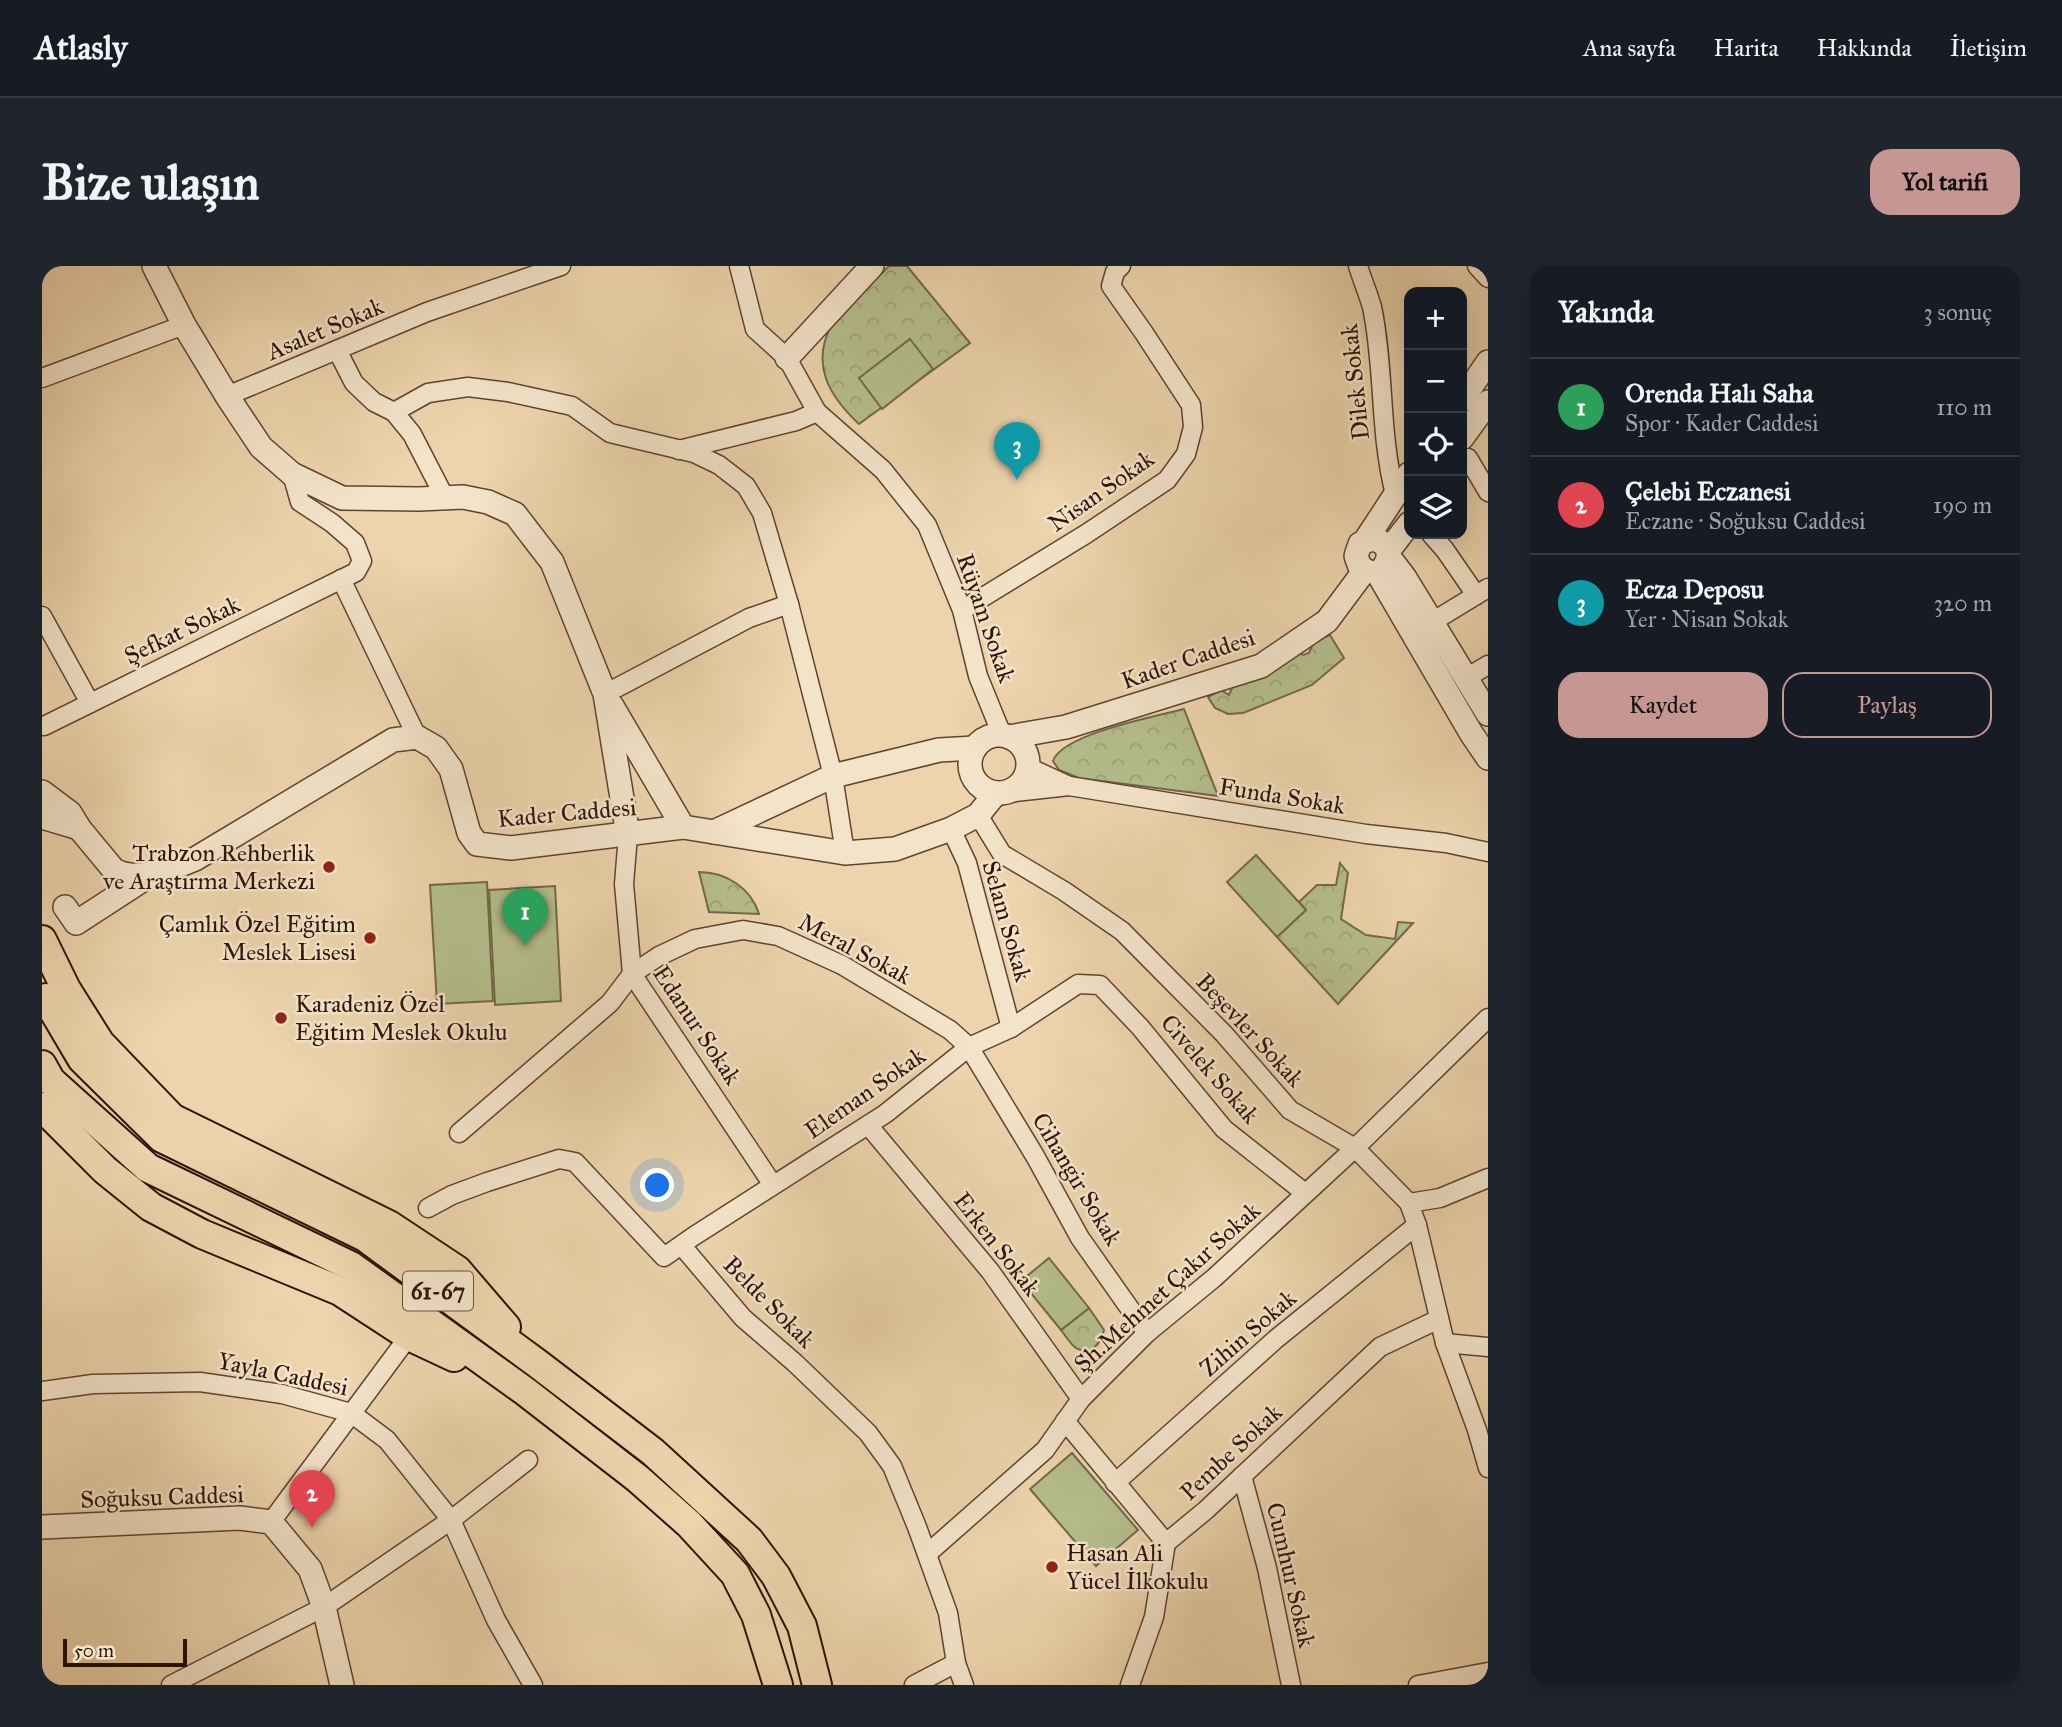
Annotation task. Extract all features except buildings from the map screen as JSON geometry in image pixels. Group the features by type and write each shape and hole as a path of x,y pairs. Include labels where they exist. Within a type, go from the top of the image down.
{"main road":[{"name":"61-67","path":"42,940 66,989 100,1043 172,1118 389,1225 457,1270 538,1364"},
{"name":"61-67","path":"46,998 82,1059 162,1138 365,1237 653,1452 749,1540 776,1576 802,1626 825,1685"},
{"name":"61-67","path":"42,1065 51,1081 148,1168 351,1266 526,1392 637,1478 689,1524 735,1574 756,1615 778,1685"},
{"name":"61-67","path":"42,1107 105,1170 151,1207 202,1234 340,1291 409,1336 526,1392"},
{"name":"61-67","path":"671,1508 720,1579 742,1620 764,1685"},
{"name":"61-67","path":"802,1626 817,1685"}],"street":[{"path":"154,266 184,325 227,396 261,447 292,474 342,498 463,497 488,502 514,514 552,562 605,694 683,827"},
{"name":"Asalet Sokak","path":"227,396 427,313 561,266"},
{"name":"Rüyam Sokak","path":"740,266 755,329 787,358 817,412 883,470 927,525 962,610 978,676 1006,736"},
{"path":"787,358 873,266"},
{"name":"Nisan Sokak","path":"962,610 1086,534 1167,480 1186,454 1193,427 1191,405 1111,286 1115,272 1121,266"},
{"name":"Dilek Sokak","path":"1358,266 1371,306 1382,382 1388,467 1395,494"},
{"path":"1476,266 1488,278"},
{"path":"42,378 184,325"},
{"path":"337,350 354,383 374,402 394,412 412,434 446,498"},
{"path":"1467,393 1488,362"},
{"path":"394,412 428,393 468,387 508,391 572,406 610,433 694,453 719,465 746,486 762,513 789,604 834,776 845,853"},
{"path":"1467,444 1488,402"},
{"path":"679,450 796,421 817,412"},
{"path":"1467,452 1488,492"},
{"path":"42,792 66,808 79,828 119,873 153,873 195,859 393,740 417,737 341,579 356,572 362,561 355,543 332,523 300,502 292,474"},
{"path":"1380,562 1360,567 1356,556 1360,544 1365,541 1408,476"},
{"name":"Kader Caddesi","path":"975,748 992,736 1066,727 1261,666 1327,621 1380,562 1404,531"},
{"path":"1432,622 1482,592 1436,539"},
{"path":"1380,562 1432,622 1488,714"},
{"path":"1380,562 1471,733 1488,758"},
{"name":"Şefkat Sokak","path":"44,726 341,579"},
{"path":"605,694 749,618 789,604"},
{"path":"42,616 90,704"},
{"path":"1466,678 1488,664"},
{"path":"605,694 628,835"},
{"name":"Kader Caddesi","path":"417,737 436,748 451,769 469,833 477,844 511,848 683,827 845,853 895,849 951,830 978,815 1001,793 1017,787 1024,778 1027,760 1066,727"},
{"path":"1006,736 1016,741 1027,760"},
{"path":"715,832 834,776 939,750 975,748 970,764 975,780 988,791 1001,793"},
{"name":"Funda Sokak","path":"1027,760 1069,786"},
{"name":"Funda Sokak","path":"1001,793 1069,786 1366,834 1446,843 1488,852"},
{"name":"Beşevler Sokak","path":"978,815 1002,854 1064,891 1122,931 1224,1034 1290,1110 1355,1148 1409,1203 1417,1225 1438,1319 1488,1468"},
{"path":"42,817 79,828"},
{"name":"Selam Sokak","path":"951,830 967,863 1011,1028"},
{"name":"Edanur Sokak","path":"628,835 624,884 632,974 773,1185"},
{"path":"65,907 76,923 153,873"},
{"name":"Meral Sokak","path":"459,1133 610,1003 632,974 659,956 695,939 743,930 778,936 842,965 950,1030 969,1047"},
{"name":"Eleman Sokak","path":"682,1246 885,1114 969,1047 1011,1028 1078,984"},
{"name":"Civelek Sokak","path":"1078,984 1100,985 1140,1027 1224,1129 1305,1193"},
{"name":"Şh.Mehmet Çakır Sokak","path":"927,1554 1045,1450 1081,1399 1147,1333 1214,1278 1355,1148 1488,1018"},
{"name":"Cihangir Sokak","path":"969,1047 1035,1156 1080,1238 1147,1333"},
{"name":"Erken Sokak","path":"868,1125 990,1271 1081,1399"},
{"path":"428,1208 452,1195 559,1159 575,1162 664,1258 682,1246"},
{"path":"1409,1203 1440,1198 1488,1178"},
{"name":"Zihin Sokak","path":"1115,1483 1276,1339 1417,1225"},
{"name":"Belde Sokak","path":"682,1246 743,1318 867,1433 892,1466 948,1614 956,1663 964,1685"},
{"name":"Pembe Sokak","path":"1166,1543 1380,1347 1438,1319"},
{"path":"271,1522 409,1336"},
{"path":"1446,1343 1488,1347"},
{"name":"Yayla Caddesi","path":"42,1391 93,1384 200,1382 282,1394 351,1413 387,1440 451,1520 496,1620 533,1685"},
{"path":"1065,1421 1166,1543 1154,1617 1136,1682"},
{"path":"171,1685 324,1607 451,1520 528,1460"},
{"name":"Cumhur Sokak","path":"1242,1476 1267,1569 1291,1685"},
{"name":"Soğuksu Caddesi","path":"42,1527 240,1518 271,1522 310,1569 324,1607 342,1685"},
{"path":"914,1685 956,1663"},
{"path":"1418,1685 1488,1672"}],"green space":[{"path":"889,266 907,266 970,343 859,424 831,391 823,366 823,353 836,318"},
{"path":"910,339 933,369 882,409 859,378"},
{"path":"1330,635 1344,658 1312,685 1243,713 1228,714 1215,708 1208,697 1221,690 1229,695 1234,683 1298,652 1303,655 1309,653 1314,641"},
{"path":"1184,709 1218,796 1079,778 1059,770 1053,761 1060,751 1073,742 1133,721"},
{"path":"1256,855 1306,910 1277,937 1227,882"},
{"path":"1340,863 1348,873 1341,919 1366,935 1395,939 1398,922 1413,923 1338,1004 1277,937 1306,910 1299,902 1317,885 1336,885"},
{"path":"699,872 719,875 736,883 750,896 759,914 709,912"},
{"path":"487,882 493,1001 437,1004 430,885"},
{"path":"555,886 561,1001 495,1005 489,890"},
{"path":"1049,1258 1089,1308 1061,1330 1021,1281"},
{"path":"1089,1308 1104,1330 1094,1347 1086,1351 1076,1348 1061,1330"},
{"path":"1072,1453 1138,1530 1096,1566 1030,1489"}],"place":[{"name":"Ecza Deposu","path":"1017,480"},
{"name":"Trabzon Rehberlik ve Araştırma Merkezi","path":"329,867"},
{"name":"Çamlık Özel Eğitim Meslek Lisesi","path":"370,938"},
{"name":"Orenda Halı Saha","path":"525,946"},
{"name":"Karadeniz Özel Eğitim Meslek Okulu","path":"281,1018"},
{"name":"Çelebi Eczanesi","path":"312,1528"},
{"name":"Hasan Ali Yücel İlkokulu","path":"1052,1567"}]}
